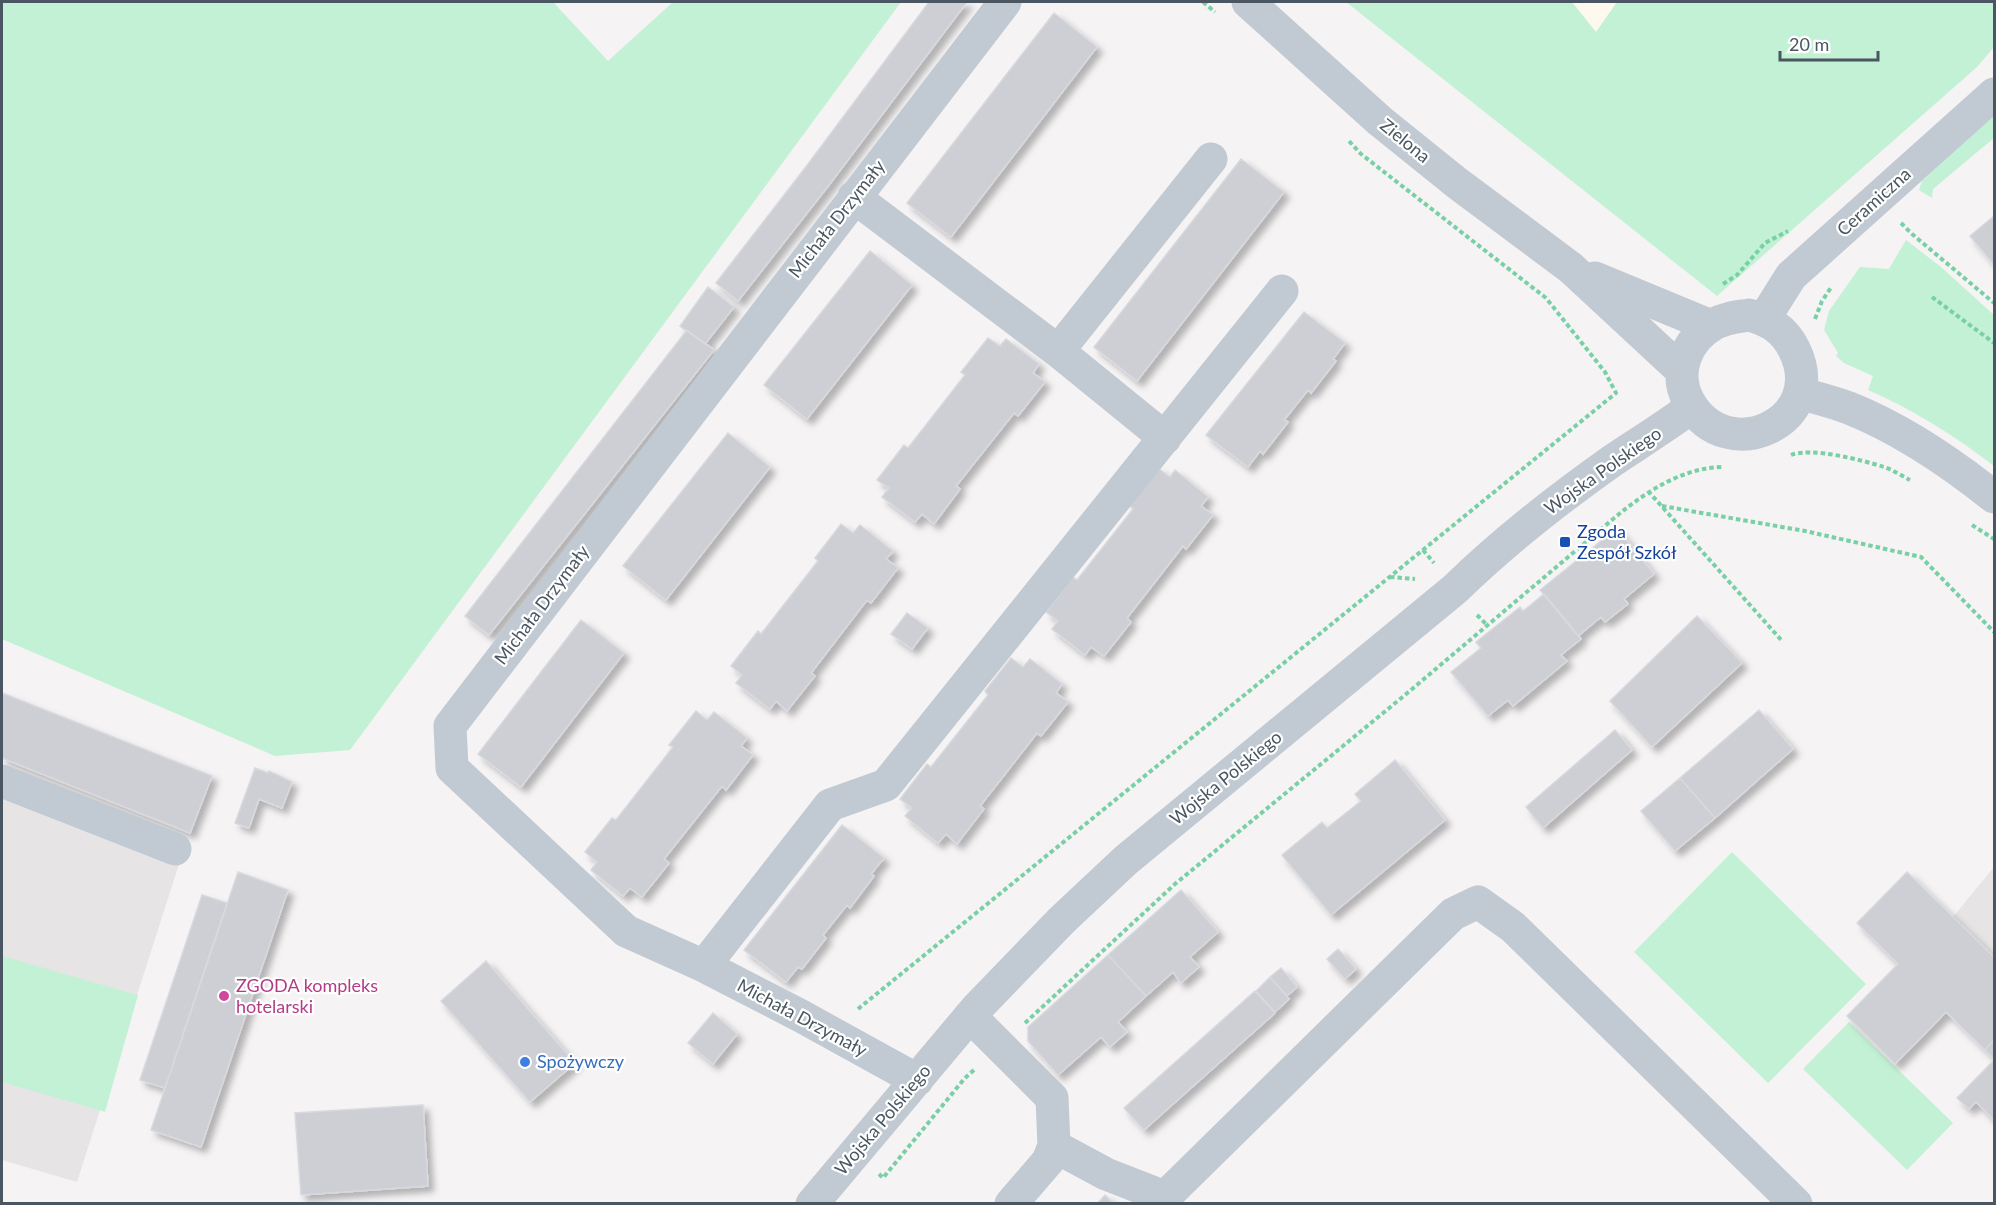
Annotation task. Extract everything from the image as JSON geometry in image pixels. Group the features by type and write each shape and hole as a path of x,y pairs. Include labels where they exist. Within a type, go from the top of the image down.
{"street":[{"name":"Michała Drzymały","path":"917,1080 704,966 626,931 452,768 450,726 1005,2"},
{"name":"Zielona","path":"1248,2 1380,121 1457,183 1571,268 1682,371"},
{"name":"Ceramiczna","path":"1764,319 1791,276 1995,94"},
{"path":"1059,351 1211,159"},
{"path":"854,197 1059,351 1165,438"},
{"name":"Zielona","path":"1571,268 1711,326"},
{"path":"704,966 830,806 886,785 1282,291"},
{"path":"1749,315 1764,319 1781,330 1799,359 1803,376 1800,393 1791,410 1781,421 1767,429 1751,434 1734,434 1719,429 1705,421 1692,407 1683,390 1680,378 1683,361 1692,344 1711,326 1732,318 1749,315"},
{"path":"1800,393 1849,408 1891,428 1946,459 1995,497"},
{"name":"Wojska Polskiego","path":"812,1203 970,1016 1062,920 1126,860 1446,597 1486,559 1543,513 1692,407"},
{"path":"2,781 175,849"},
{"path":"1054,1146 1106,1174 1165,1197 1453,914 1478,902 1513,927 1796,1203"},
{"path":"970,1016 1052,1098 1054,1146 1048,1161 1011,1203"}],"path":[{"path":"1877,199 1912,234 1995,303"},
{"path":"1717,288 1737,275 1766,243 1784,233"},
{"path":"1815,319 1822,301 1833,286"},
{"path":"1932,297 1995,343"},
{"path":"829,1032 1616,393 1605,372"},
{"path":"1790,456 1801,452 1845,457 1887,468 1914,483"},
{"path":"883,1178 965,1078 1174,884 1405,695 1648,491 1704,468 1729,467"},
{"path":"1648,491 1783,642"},
{"path":"1662,506 1805,531 1921,557 1995,632"},
{"path":"1970,523 1995,539"},
{"path":"1423,550 1440,571"}],"shaded area":[{"path":"1572,2 1617,2 1596,32"},
{"path":"2,796 180,861 77,1182 2,1160"},
{"path":"1994,867 1994,958 1953,917"}],"green space":[{"path":"2,2 553,2 608,61 673,2 901,2 350,750 275,756 2,639"},
{"path":"1346,2 1572,2 1596,32 1617,2 1994,2 1994,47 1977,67 1717,296"},
{"path":"1994,115 1994,138 1933,189 1932,198 1919,190 1922,181"},
{"path":"1906,240 1941,267 1994,315 1994,466 1934,424 1868,390 1873,376 1844,363 1836,356 1838,353 1824,330 1829,311 1860,267 1889,269"},
{"path":"1732,852 1866,984 1768,1083 1634,952"},
{"path":"2,956 138,995 105,1112 2,1082"},
{"path":"1849,1022 1953,1123 1907,1170 1803,1069"}],"building":[{"path":"929,2 967,2 738,301 716,283"},
{"path":"1054,13 1097,47 951,237 907,203"},
{"path":"1241,159 1284,192 1137,381 1094,347"},
{"path":"1994,216 1994,265 1970,236"},
{"path":"870,251 912,285 807,419 764,385"},
{"path":"708,287 734,307 705,344 680,326"},
{"path":"1304,312 1345,343 1333,359 1336,361 1311,393 1308,390 1284,420 1288,422 1263,454 1260,451 1248,467 1206,435"},
{"path":"687,330 714,350 489,635 465,616"},
{"path":"988,338 1000,346 1006,339 1039,364 1033,373 1045,382 1018,416 1014,413 956,486 960,489 934,524 922,514 915,522 882,497 889,488 877,480 904,445 908,448 965,375 961,372"},
{"path":"728,433 770,467 666,600 623,566"},
{"path":"1158,468 1170,477 1175,470 1208,497 1201,506 1213,515 1186,549 1183,546 1127,618 1131,622 1104,656 1091,647 1085,655 1052,629 1058,621 1046,612 1073,577 1077,580 1133,509 1129,505"},
{"path":"841,524 853,533 860,525 893,551 886,559 898,568 871,603 867,600 811,673 815,676 787,711 776,701 770,709 736,683 742,675 731,666 758,631 761,634 818,561 815,558"},
{"path":"1617,528 1654,574 1624,599 1628,604 1605,622 1601,617 1578,636 1540,590"},
{"path":"1544,594 1581,639 1561,655 1567,661 1513,706 1508,700 1488,716 1451,672 1481,648 1476,642 1520,607 1523,611"},
{"path":"907,613 928,628 912,649 891,634"},
{"path":"1697,616 1742,663 1652,747 1610,701"},
{"path":"581,620 624,653 521,787 478,754"},
{"path":"1011,658 1023,667 1030,659 1062,684 1056,693 1068,702 1041,736 1037,733 980,806 984,809 957,844 946,834 938,843 905,816 912,808 900,799 927,764 931,767 988,695 985,691"},
{"path":"2,693 212,776 190,833 2,758"},
{"path":"1759,710 1793,749 1715,818 1680,778"},
{"path":"696,711 707,720 714,712 747,738 741,746 753,755 726,790 722,786 664,859 669,863 642,897 630,888 623,896 591,870 597,862 585,852 612,818 616,820 673,747 669,745"},
{"path":"1615,730 1632,750 1543,828 1526,807"},
{"path":"1395,760 1445,820 1331,915 1282,855 1322,822 1327,828 1361,801 1355,794"},
{"path":"255,768 268,773 269,771 292,782 282,808 259,799 249,828 235,823"},
{"path":"1680,778 1715,818 1675,851 1641,811"},
{"path":"842,825 884,858 871,874 874,876 850,908 847,905 823,935 826,938 802,969 798,967 786,982 744,950"},
{"name":"ZGODA kompleks hotelarski","path":"238,872 288,890 201,1147 151,1130"},
{"path":"1907,872 1994,957 1994,1040 1985,1050 1946,1012 1895,1064 1847,1016 1898,964 1857,923"},
{"path":"1181,890 1218,932 1190,957 1199,967 1181,983 1173,972 1146,996 1108,955"},
{"path":"202,895 227,903 165,1088 140,1080"},
{"path":"1338,949 1356,969 1345,979 1327,959"},
{"path":"1108,955 1146,996 1118,1022 1127,1032 1110,1047 1101,1037 1058,1075 1028,1041 1028,1027"},
{"path":"486,961 575,1063 530,1102 441,1001"},
{"path":"1281,968 1297,987 1287,996 1270,977"},
{"path":"1270,977 1289,999 1275,1012 1256,991"},
{"path":"1255,991 1275,1013 1144,1130 1124,1108"},
{"path":"713,1013 737,1034 713,1064 688,1043"},
{"path":"1994,1040 1994,1059 1985,1050"},
{"path":"1994,1060 1994,1120 1976,1102 1969,1109 1957,1098"},
{"path":"423,1105 428,1186 301,1195 295,1113"},
{"path":"1105,1195 1114,1204 1097,1204"}],"place":[{"name":"Zgoda Zespół Szkół","path":"1565,542"},
{"name":"ZGODA kompleks hotelarski","path":"224,996"},
{"name":"Spożywczy","path":"525,1062"}]}
